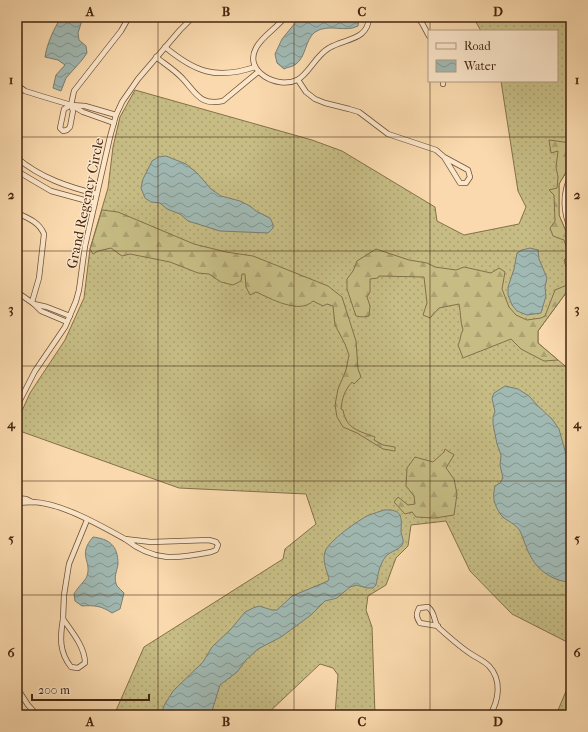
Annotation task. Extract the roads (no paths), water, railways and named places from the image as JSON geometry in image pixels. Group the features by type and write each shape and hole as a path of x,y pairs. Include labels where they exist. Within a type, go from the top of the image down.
{"street":[{"path":"71,104 64,109 60,124 60,128 63,131 70,127 73,111 71,104 74,91 121,31 129,17"},
{"name":"Grand Regency Circle","path":"17,405 35,371 67,322 79,290 85,246 116,115 122,102 138,79 193,17"},
{"path":"285,17 255,49 253,58 258,72 264,77 276,81 287,82 298,80 324,51 335,44 358,37 366,28 369,17"},
{"path":"417,17 422,22 428,34"},
{"path":"165,47 182,60 202,70 214,73 236,72 255,66"},
{"path":"156,57 182,78 194,93 201,99 208,102 216,103 223,101 258,72"},
{"path":"298,80 306,92 320,101 359,112 388,134 436,150 444,157 468,170 470,177 466,183 460,183 444,157"},
{"path":"17,85 25,91 116,115"},
{"path":"71,104 83,112 114,123"},
{"path":"17,158 38,173 56,182 97,194"},
{"path":"17,171 51,191 95,203"},
{"path":"571,176 566,187 564,208 567,222 571,230"},
{"path":"17,212 34,221 42,228 44,234 39,278 33,303"},
{"path":"17,292 33,303 41,311 67,322"},
{"path":"33,303 47,306 70,316"},
{"path":"17,498 60,508 125,539 136,548 144,552 172,557 211,552 216,550 218,545 216,542 209,540 157,542 125,539"},
{"path":"17,504 32,502"},
{"path":"63,619 80,645 85,657 84,663 78,668 71,667 65,660 62,650 61,636 67,571 87,520"},
{"path":"438,626 420,623 417,618 419,608 428,607 432,610 438,626 460,646 488,665 492,670 496,677 498,699 490,715"},
{"path":"17,688 28,705 37,715"}],"water":[{"path":"61,17 83,17 78,33 79,40 86,46 87,53 66,78 61,91 53,88 56,75 65,65 58,60 45,57 51,36"},
{"path":"300,17 358,17 359,19 358,26 353,28 326,28 315,32 309,39 304,53 299,61 295,65 284,69 277,63 275,54 282,39"},
{"path":"166,156 186,164 197,173 211,189 221,196 240,201 270,218 273,228 268,233 220,231 188,221 180,214 167,209 160,203 151,202 145,198 141,188 143,179 152,161 158,157"},
{"path":"530,248 538,250 539,259 547,278 545,287 546,296 541,313 527,315 517,311 512,305 508,295 508,287 517,253"},
{"path":"505,386 518,389 529,396 552,419 559,429 571,472 571,582 565,582 553,578 538,567 529,554 520,531 516,526 501,515 495,504 495,486 500,483 503,478 500,465 501,455 493,424 495,412 492,398 494,393"},
{"path":"384,510 398,512 400,514 403,543 400,547 388,554 384,559 379,570 376,585 373,588 356,585 350,587 337,598 325,601 311,615 281,637 258,649 246,660 237,672 220,685 212,711 208,715 160,715 173,691 203,662 212,647 231,629 245,612 259,606 277,610 292,596 328,581 329,579 324,559 327,548 344,531 359,521 369,515"},
{"path":"93,537 104,539 112,544 118,557 115,577 116,583 124,593 120,609 112,613 98,606 82,606 75,601 74,594 87,576 88,566 85,553 88,543"}]}
